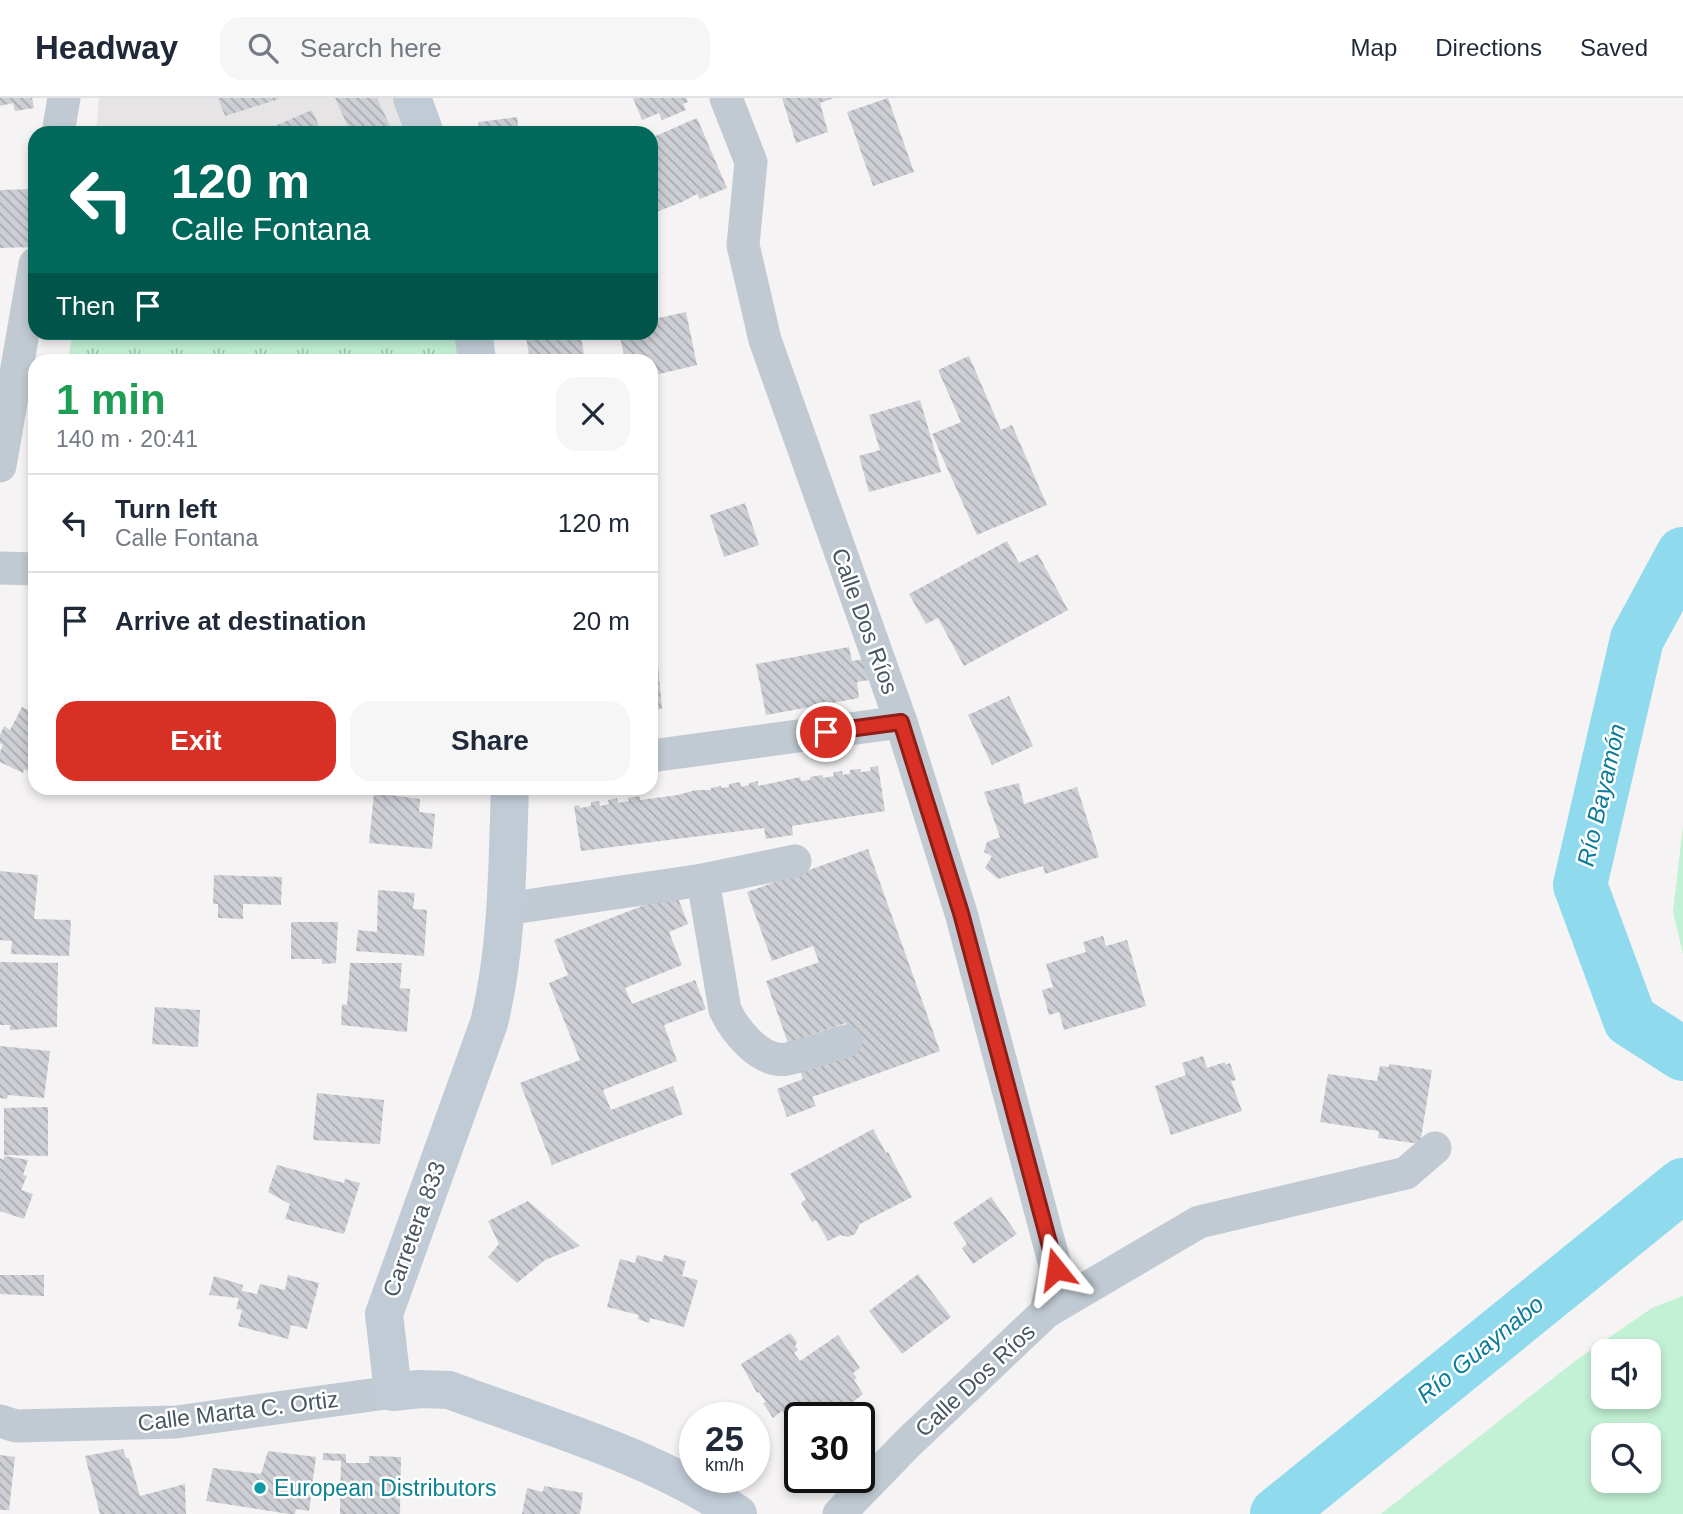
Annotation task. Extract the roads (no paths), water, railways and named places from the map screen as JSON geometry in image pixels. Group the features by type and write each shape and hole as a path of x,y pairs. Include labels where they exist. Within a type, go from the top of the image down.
{"street":[{"path":"59,126 64,98"},
{"path":"412,98 422,126"},
{"name":"Calle Dos Ríos","path":"726,98 751,162 743,244 765,340 901,722 961,913 1056,1269 1046,1312 908,1443 839,1514"},
{"path":"0,466 28,304"},
{"path":"0,568 28,569"},
{"path":"658,754 901,722"},
{"name":"Carretera 833","path":"393,1392 384,1314 489,1023 498,983 505,909 510,795"},
{"path":"505,909 703,880 795,861"},
{"path":"703,880 725,1010 743,1039 754,1049 784,1060 846,1041"},
{"path":"1046,1312 1199,1222 1406,1173 1435,1148"},
{"path":"393,1392 449,1390 643,1463 709,1496 737,1514"},
{"name":"Calle Marta C. Ortiz","path":"0,1421 16,1426 176,1422 393,1392"}],"waterway":[{"name":"Río Bayamón","path":"1683,554 1637,639 1580,885 1630,1020 1683,1054"},
{"name":"Río Guaynabo","path":"1277,1514 1683,1185"}],"place":[{"name":"European Distributors","path":"260,1488"}]}
